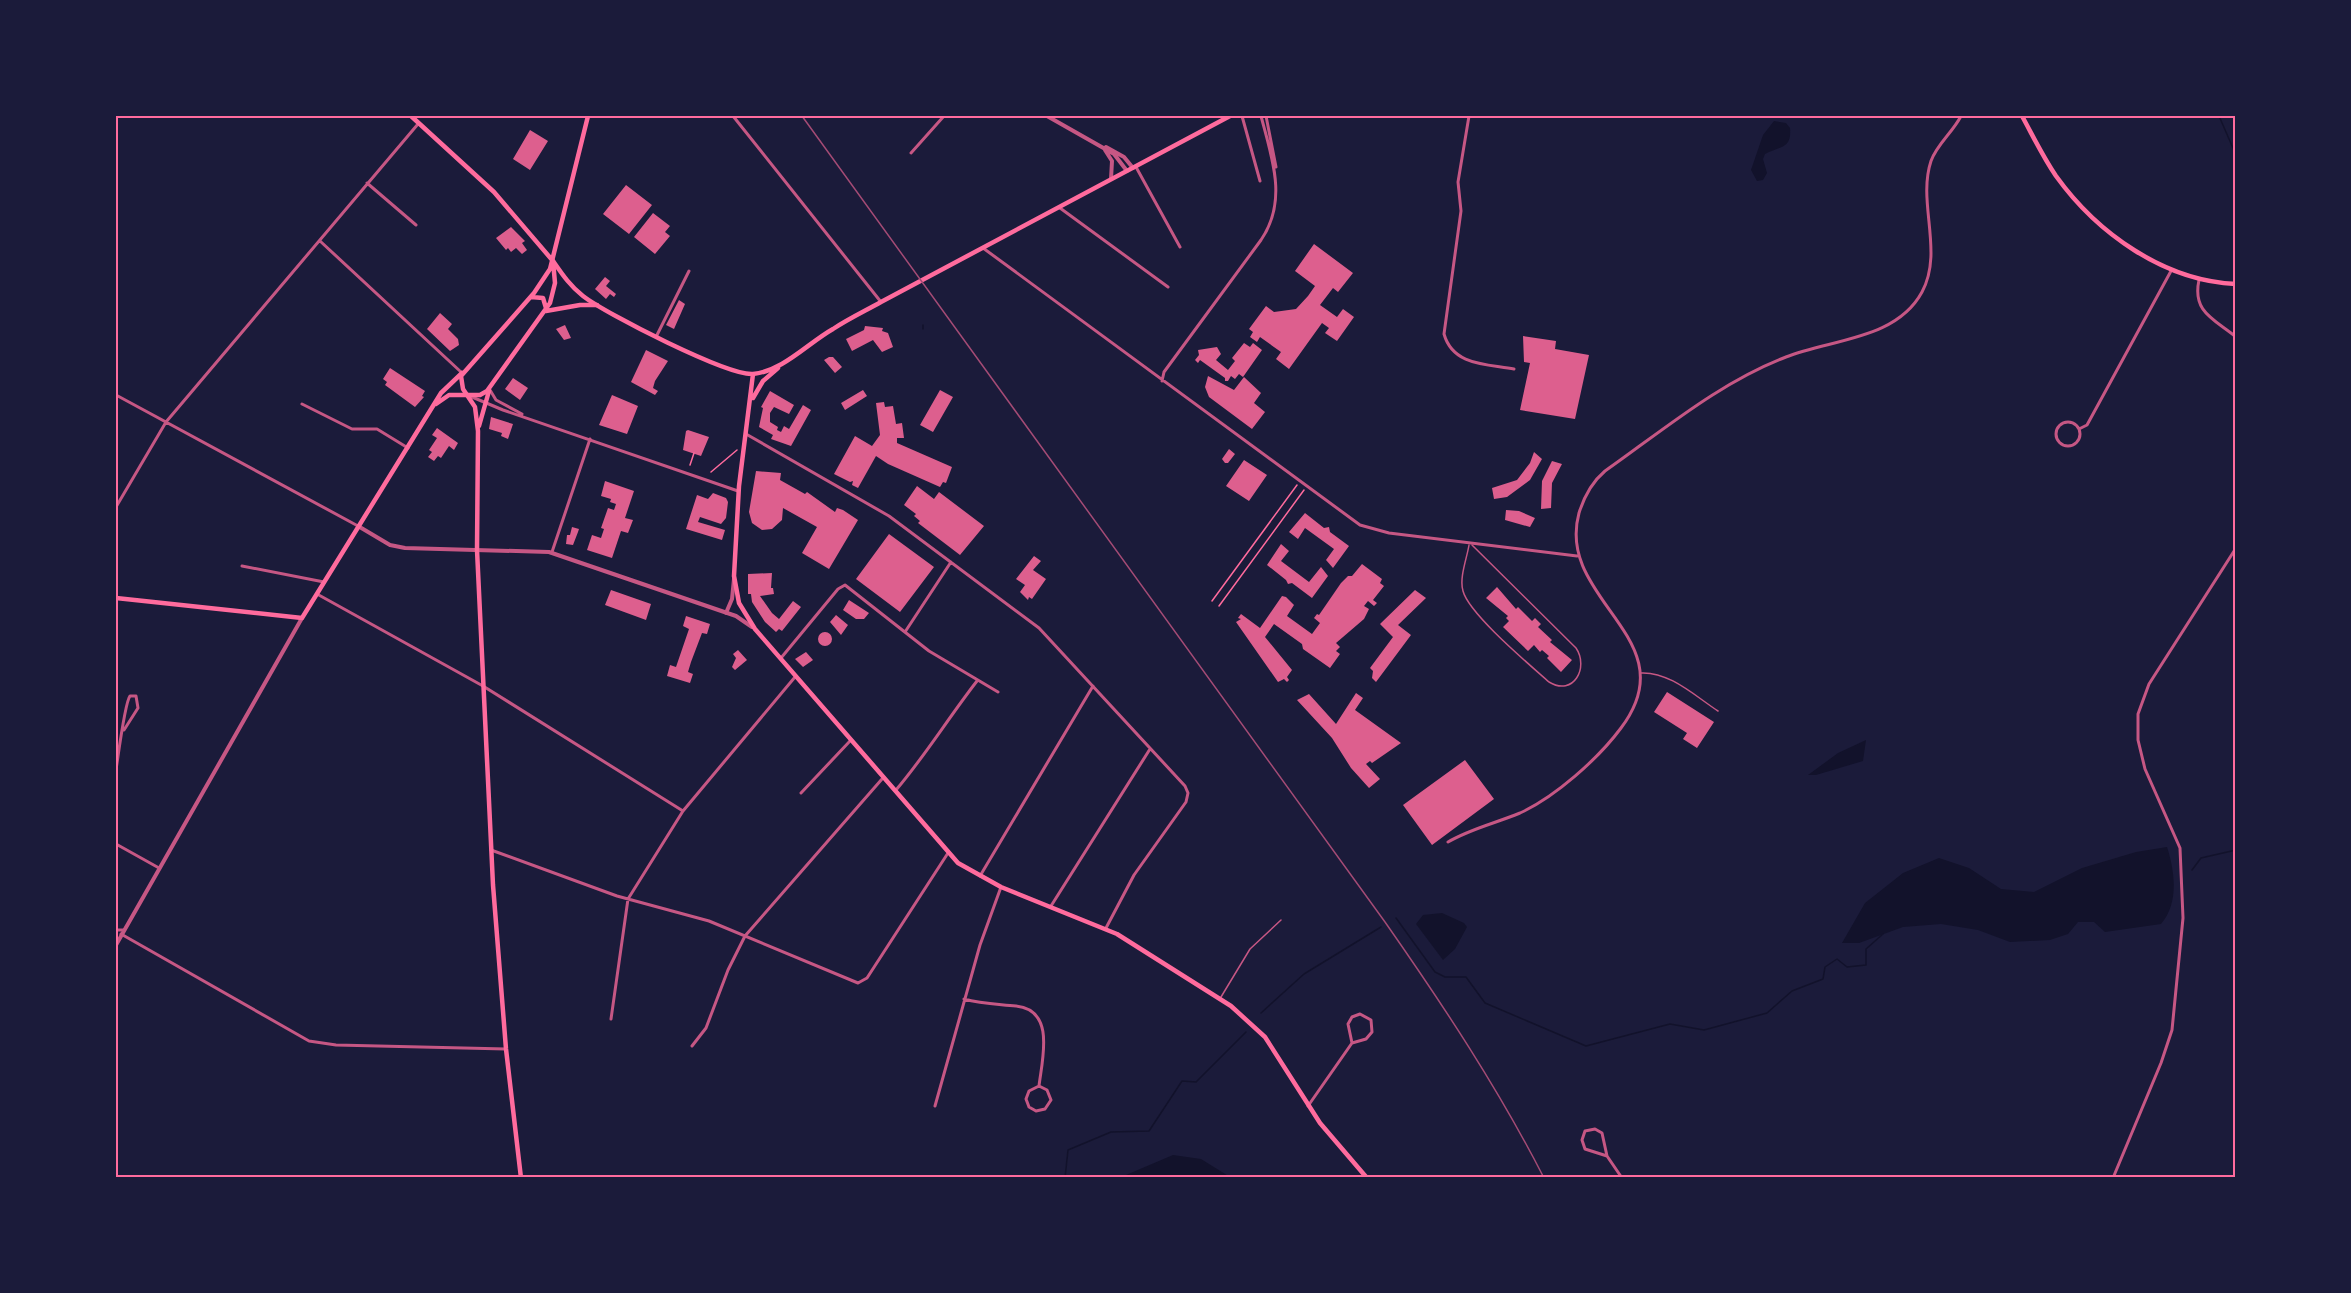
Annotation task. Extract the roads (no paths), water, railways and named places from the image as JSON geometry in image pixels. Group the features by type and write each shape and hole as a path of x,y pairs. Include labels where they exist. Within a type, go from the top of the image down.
{"main road":[{"path":"411,116 494,192 572,286 597,305 656,337 732,369 753,374 784,362"},
{"path":"436,404 449,395 483,394 490,388 546,311 554,290 553,261 559,227 588,116"},
{"path":"750,409 761,384 784,362 832,329 1230,116"},
{"path":"2022,116 2053,171 2082,206 2136,251 2171,271 2199,280 2235,284"},
{"path":"116,598 302,618 445,388 462,373 528,299 553,261"},
{"path":"528,299 535,296 543,298 546,311"},
{"path":"546,311 580,305 597,305"},
{"path":"462,373 462,385 475,407 478,431 477,550 491,850 506,1049 521,1178"},
{"path":"753,374 738,491 734,576 740,603 755,629 894,792 963,867 1001,887 1106,928 1220,998 1265,1037 1308,1106 1367,1178"},
{"path":"478,431 490,388"}],"street":[{"path":"733,116 881,302"},
{"path":"911,153 944,116"},
{"path":"1047,116 1102,147 1132,168"},
{"path":"1242,116 1260,182"},
{"path":"1261,116 1276,184"},
{"path":"1162,381 1164,372 1267,232 1277,208 1275,155 1266,116"},
{"path":"1469,116 1458,182 1461,212 1444,334 1450,348 1466,360 1514,369"},
{"path":"1448,842 1533,806 1578,772 1615,735 1629,716 1637,695 1639,673 1632,643 1591,585 1577,556 1575,536 1581,508 1590,488 1605,471 1743,377 1794,354 1884,327 1911,307 1923,290 1929,271 1931,161 1961,116"},
{"path":"116,507 166,422 418,124"},
{"path":"1097,144 1120,154 1132,168 1180,247"},
{"path":"1102,147 1112,161 1111,179"},
{"path":"367,183 416,225"},
{"path":"1058,207 1168,287"},
{"path":"320,241 462,373"},
{"path":"983,248 1360,525 1386,533 1577,556"},
{"path":"656,337 689,271"},
{"path":"2079,429 2087,424 2171,271"},
{"path":"2199,280 2196,295 2199,304 2235,338"},
{"path":"490,388 497,401 529,417"},
{"path":"116,395 400,548 552,552 741,618 755,629"},
{"path":"468,395 738,491"},
{"path":"302,404 352,429 377,429 408,448"},
{"path":"2064,423 2072,423 2079,429 2080,438 2073,445 2065,445 2057,438 2057,430 2064,423"},
{"path":"746,434 889,516 1046,634 1185,786 1188,798 1127,886 1106,928"},
{"path":"552,552 590,439"},
{"path":"2113,1178 2161,1063 2172,1030 2183,918 2184,881 2180,849 2145,770 2138,740 2138,714 2149,684 2235,548"},
{"path":"905,632 951,562"},
{"path":"242,566 324,582"},
{"path":"726,613 732,598 734,576"},
{"path":"780,659 843,585 905,632 977,681 998,692"},
{"path":"317,594 483,686 683,811"},
{"path":"116,945 302,618"},
{"path":"611,1018 628,899 683,811 795,677"},
{"path":"894,792 923,758 934,738 977,681"},
{"path":"980,876 1093,686"},
{"path":"116,770 124,730 126,700 130,696 136,696 138,708 124,730"},
{"path":"801,793 850,741"},
{"path":"1051,906 1150,749"},
{"path":"692,1046 706,1028 728,970 746,936 882,778"},
{"path":"116,844 159,868"},
{"path":"491,850 628,899 698,917 855,982 861,982 867,978 948,853"},
{"path":"935,1106 983,932 1001,887"},
{"path":"116,930 309,1041 336,1045 506,1049"},
{"path":"964,999 990,1005 1022,1007 1037,1017 1044,1031 1039,1086"},
{"path":"1308,1106 1352,1043 1366,1039 1372,1032 1373,1024 1368,1017 1360,1014 1349,1020 1347,1028 1352,1043"},
{"path":"1039,1086 1047,1090 1051,1100 1047,1108 1036,1111 1029,1107 1026,1099 1031,1089 1039,1086"},
{"path":"1607,1156 1585,1149 1581,1140 1586,1131 1595,1129 1602,1133 1607,1156 1622,1178"}],"lane":[{"path":"1470,544 1576,648 1581,656 1582,665 1572,683 1561,687 1550,682 1497,635 1468,600 1462,588 1470,544"},
{"path":"1639,673 1667,678 1718,711"},
{"path":"1220,998 1250,949 1281,920"}],"waterway":[{"path":"2219,116 2236,155"},
{"path":"2192,870 2201,858 2236,850"},
{"path":"1396,918 1435,972 1445,977 1466,977 1485,1003 1586,1046 1670,1024 1704,1030 1767,1013 1792,991 1823,979 1825,967 1837,959 1847,967 1866,965 1866,949 1883,934"},
{"path":"1261,1013 1304,974 1381,927"},
{"path":"1065,1178 1068,1150 1111,1132 1149,1131 1182,1081 1196,1082 1246,1032"}],"railway":[{"path":"802,116 1385,922 1469,1047 1544,1178"}]}
